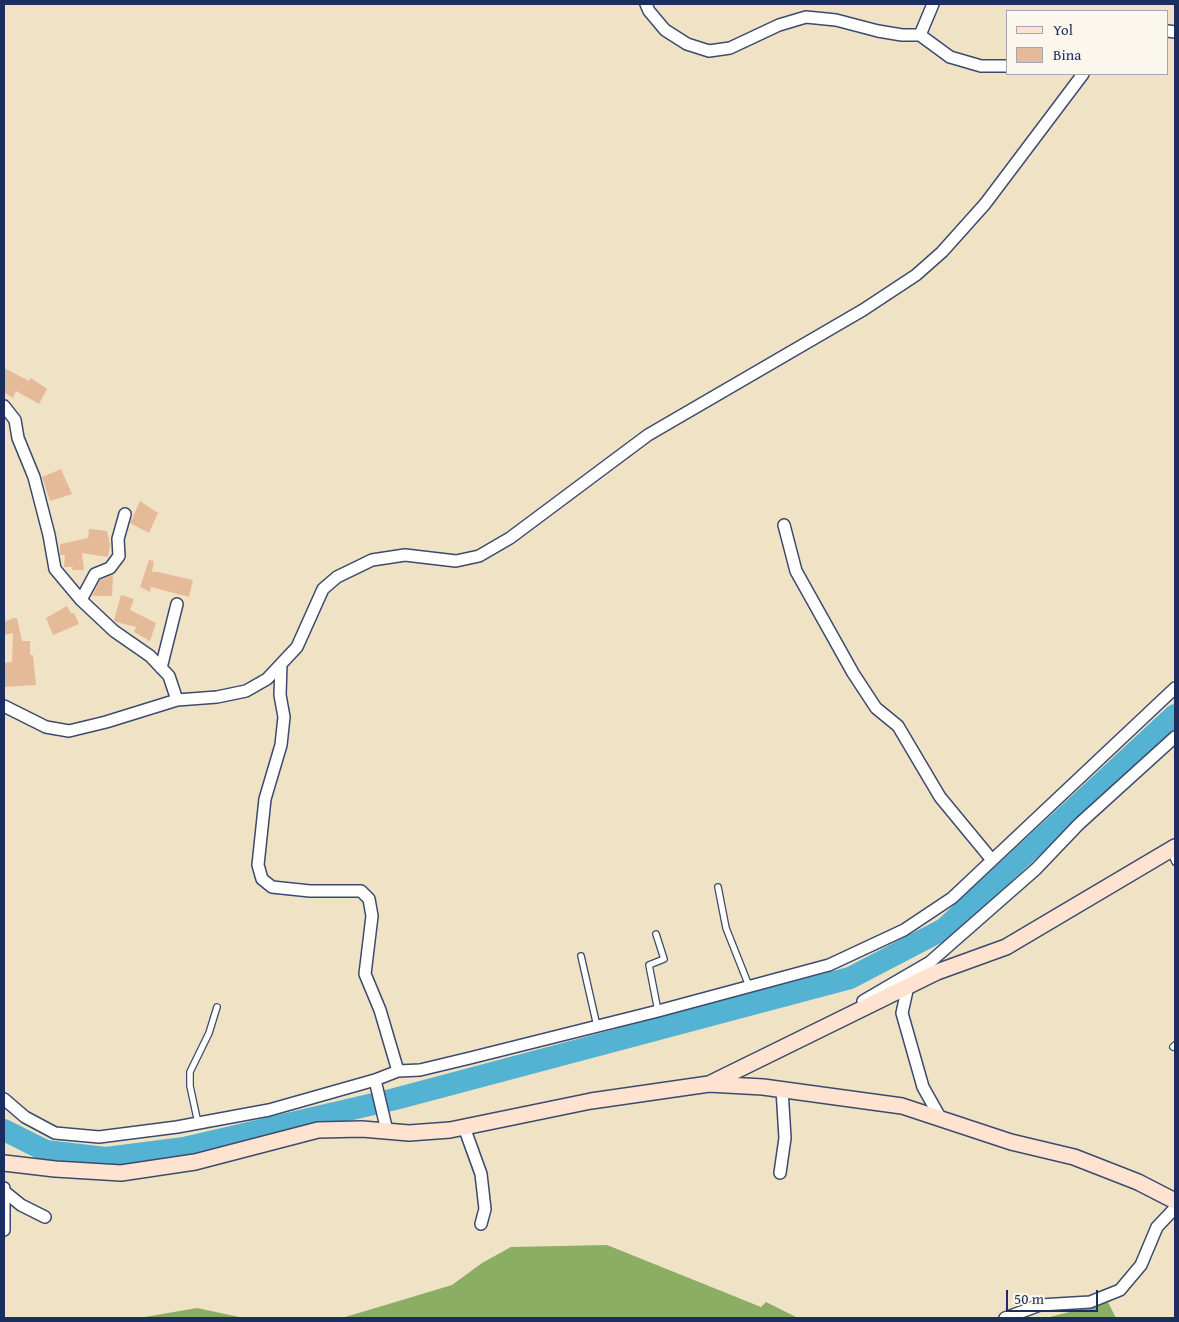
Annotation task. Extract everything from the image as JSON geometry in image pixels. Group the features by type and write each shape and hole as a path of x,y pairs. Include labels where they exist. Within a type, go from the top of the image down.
{"street":[{"path":"646,4 649,11 665,30 687,44 709,51 730,48 779,25 806,17 836,20 878,31 920,35 950,57 981,66 1006,66"},
{"path":"920,35 933,4"},
{"path":"4,706 46,727 69,731 106,722 177,700 217,697 246,691 267,679 297,647 323,589 337,577 372,560 405,555 456,561 479,556 510,538 648,435 864,310 916,275 942,252 985,204 1082,75"},
{"path":"4,406 15,420 18,438 34,477 49,535 55,569 81,600 114,631 150,656 169,676 177,700"},
{"path":"81,600 95,574 110,568 119,556 118,539 126,514"},
{"path":"784,524 796,571 852,674 876,708 898,726 940,796 992,860"},
{"path":"161,668 177,604"},
{"path":"281,664 280,695 284,716 280,745 265,798 258,865 262,880 272,887 310,891 361,891 369,899 372,916 365,974 380,1010 398,1070"},
{"path":"4,1099 25,1117 55,1133 99,1137 198,1124 269,1110 375,1080 398,1070 420,1070 658,1011 829,965 904,930 952,898 1175,688"},
{"path":"844,1017 861,1003 930,962 1036,869 1079,824 1175,737"},
{"path":"709,1084 937,972 1006,948 1174,853"},
{"path":"908,986 902,1013 923,1087 941,1119"},
{"path":"375,1080 387,1131"},
{"path":"4,1163 55,1169 121,1173 195,1162 318,1130 362,1129 409,1133 464,1127 591,1100 709,1084 782,1090 902,1106 1011,1142 1074,1156 1138,1182 1175,1201"},
{"path":"780,1173 785,1138 782,1090"},
{"path":"464,1127 481,1174 485,1209 481,1224"},
{"path":"5,1189 21,1205 45,1218"},
{"path":"4,1230 5,1189"},
{"path":"1005,1318 1040,1305 1090,1302 1120,1290 1141,1265 1158,1227 1175,1208"}],"lane":[{"path":"718,887 726,928 749,986"},
{"path":"656,934 664,959 649,965 658,1011"},
{"path":"581,956 597,1026"},
{"path":"198,1124 190,1086 190,1072 209,1033 217,1007"}],"green space":[{"path":"607,1245 761,1307 766,1302 798,1318 342,1318 452,1285 482,1263 511,1247"},
{"path":"1108,1302 1116,1318 1046,1318"},
{"path":"197,1308 244,1318 139,1318"}],"building":[{"path":"4,368 29,381 31,378 47,389 39,404 16,391 13,398 4,392"},
{"path":"61,469 72,494 50,501 42,477"},
{"path":"140,501 158,513 149,533 130,523"},
{"path":"89,529 107,531 110,545 108,557 82,553 84,570 72,570 73,567 64,567 65,555 60,555 60,544 88,538"},
{"path":"149,560 154,561 152,572 193,580 189,597 151,587 150,592 140,587"},
{"path":"113,575 112,596 92,596 100,580"},
{"path":"121,595 134,599 130,610 156,623 150,641 134,632 136,627 114,620"},
{"path":"67,606 71,613 74,613 79,624 53,635 46,618"},
{"path":"17,618 22,641 30,641 30,655 33,655 36,685 4,687 4,663 12,662 13,633 4,635 4,622"}],"waterway":[{"path":"4,1130 46,1151 106,1158 184,1148 395,1099 850,978 944,929 1175,715"}]}
